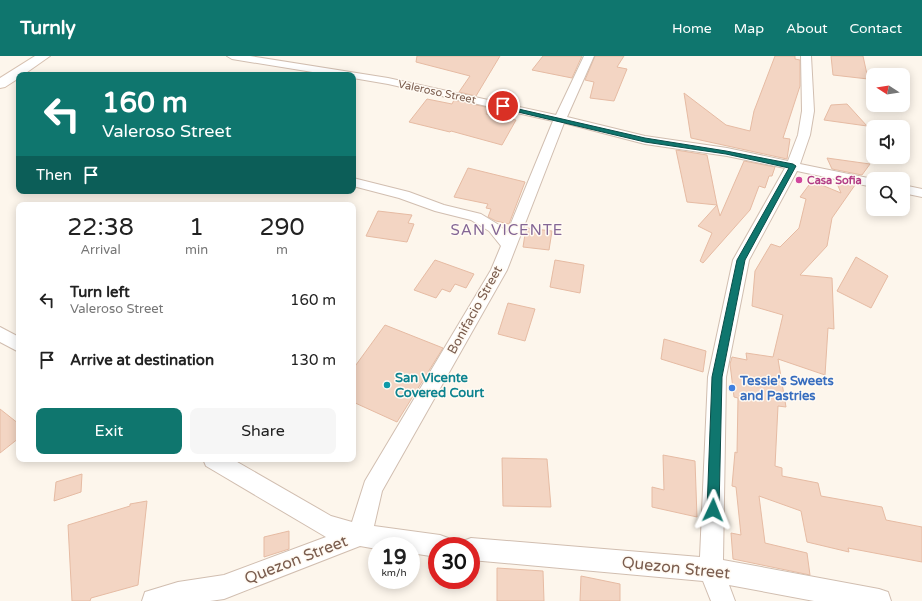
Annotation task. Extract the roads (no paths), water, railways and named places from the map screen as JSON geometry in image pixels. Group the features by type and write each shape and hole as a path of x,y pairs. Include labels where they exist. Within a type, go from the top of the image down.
{"main road":[{"path":"19,72 44,56"},
{"path":"0,84 16,74"}],"street":[{"name":"Valeroso Street","path":"232,56 333,72"},
{"name":"Bonifacio Street","path":"360,535 372,488 499,270 508,244 560,119 589,56"},
{"path":"722,601 711,570 717,377 741,260 793,166 804,135 808,111 806,56"},
{"name":"Valeroso Street","path":"356,76 388,81 560,119 645,140 726,152 866,182"},
{"path":"356,183 404,194 440,208 476,217 494,228 508,244"},
{"path":"910,190 922,193"},
{"path":"0,334 16,343"},
{"path":"218,462 327,526 360,535"},
{"name":"Quezon Street","path":"154,601 178,594 224,587 360,535 428,544"},
{"name":"Quezon Street","path":"480,550 711,570 879,601"}],"place":[{"name":"Casa Sofia","path":"799,180"},
{"name":"San Vicente Covered Court","path":"387,385"},
{"name":"Tessie's Sweets and Pastries","path":"732,388"}],"district":[{"name":"SAN VICENTE","path":"507,230"}]}
